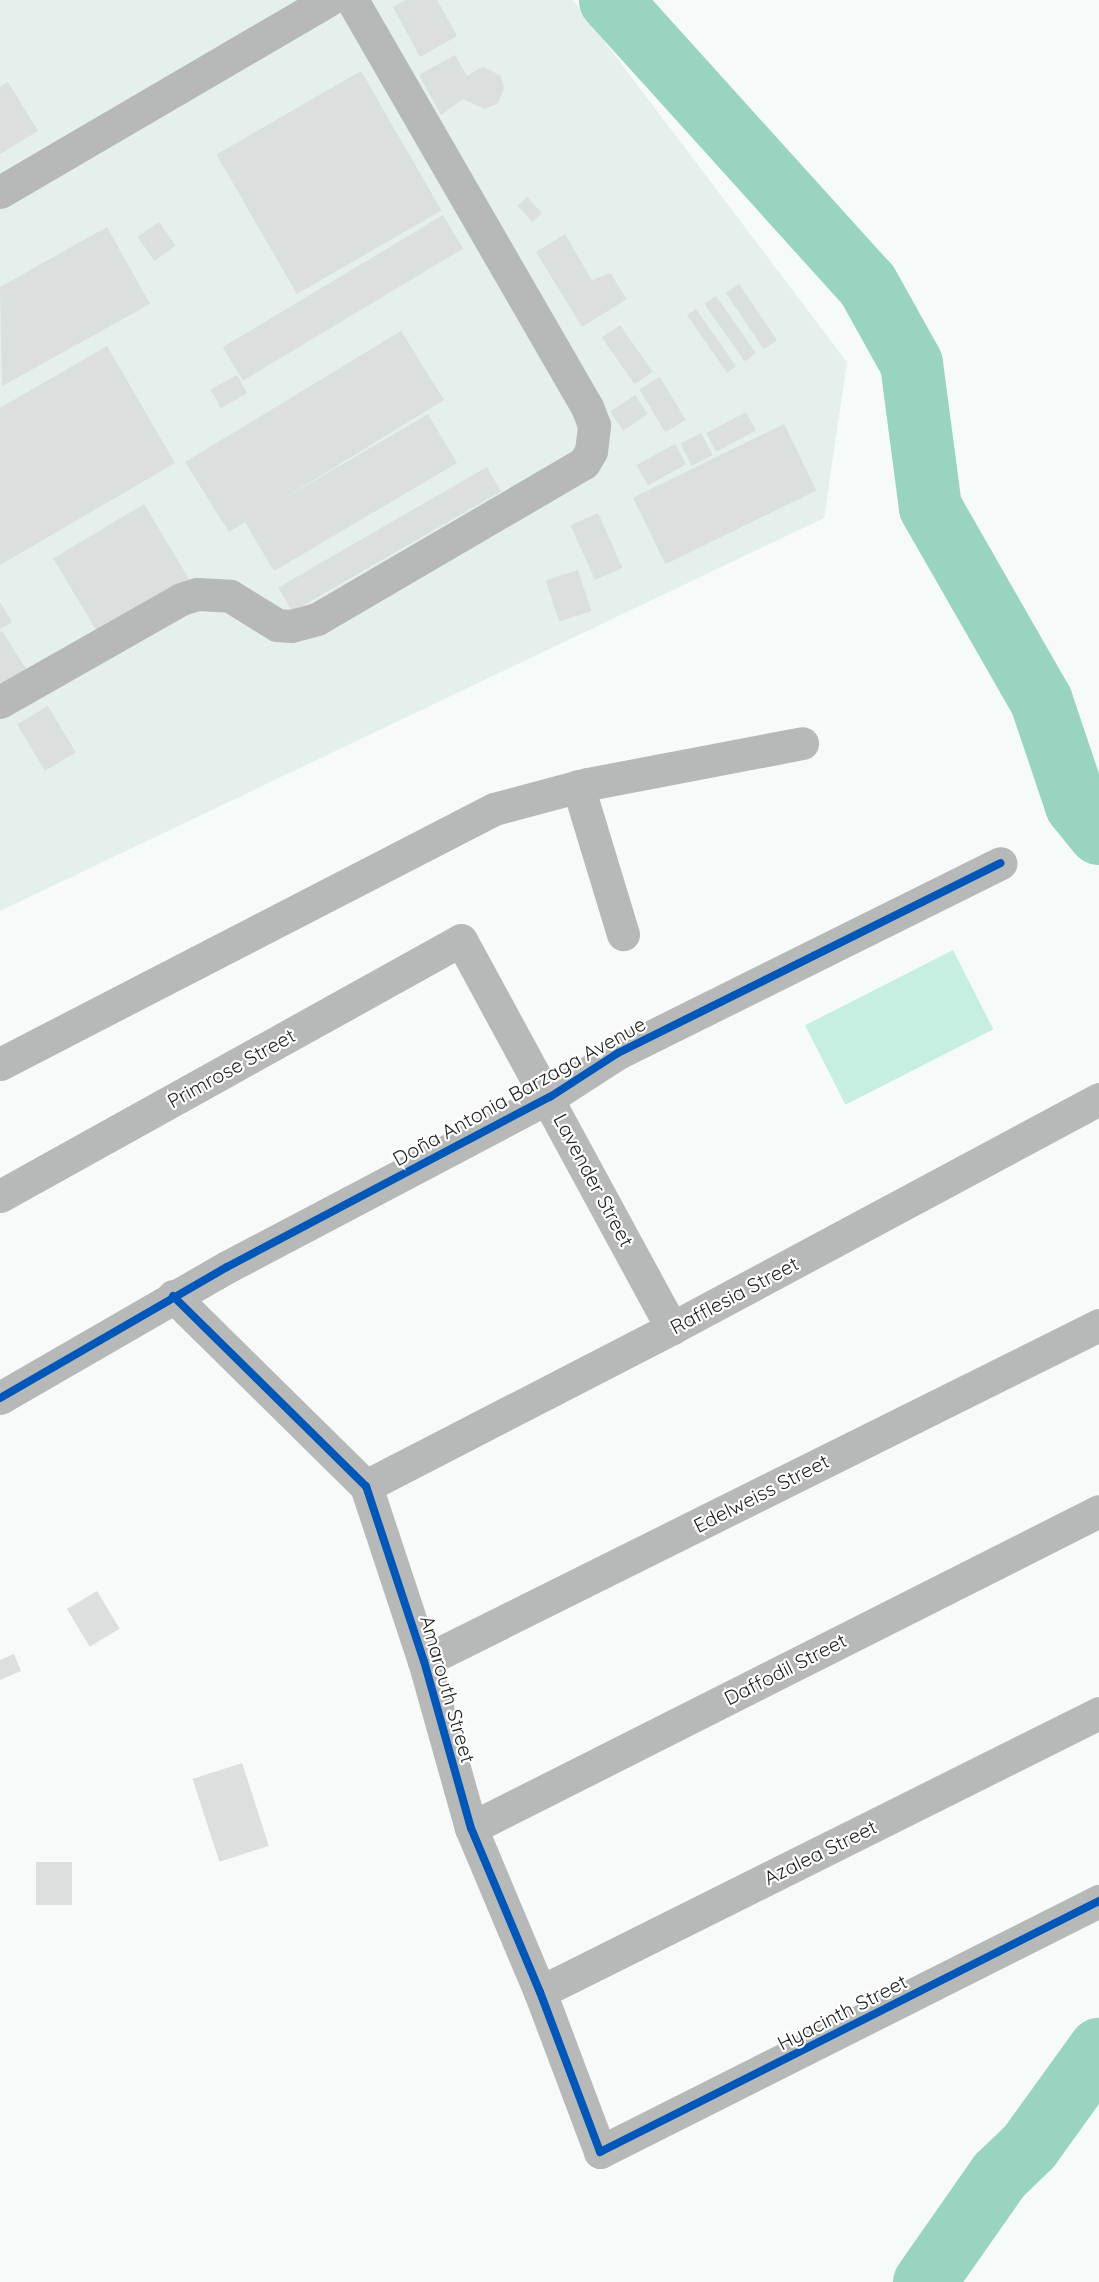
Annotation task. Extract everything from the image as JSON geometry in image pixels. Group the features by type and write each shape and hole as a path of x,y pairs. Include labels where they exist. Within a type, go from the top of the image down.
{"street":[{"path":"0,192 328,0"},
{"path":"0,702 181,599 197,594 236,598 277,625 291,626 317,620 584,463 591,451 594,425 587,407 352,0"},
{"path":"0,1064 494,809 578,786 802,743"},
{"path":"578,786 623,934"},
{"name":"Doña Antonia Barzaga Avenue","path":"0,1398 173,1296 550,1097 618,1053 1000,863"},
{"name":"Lavender Street","path":"461,940 550,1097 672,1328"},
{"name":"Primrose Street","path":"0,1196 461,940"},
{"name":"Rafflesia Street","path":"366,1486 672,1328 1099,1099"},
{"name":"Amarouth Street","path":"173,1296 366,1486 424,1661 471,1828 540,1992 600,2152"},
{"name":"Edelweiss Street","path":"424,1661 1099,1325"},
{"name":"Daffodil Street","path":"471,1828 1099,1511"},
{"name":"Azalea Street","path":"540,1992 1095,1726"},
{"name":"Hyacinth Street","path":"600,2152 1099,1901"}],"shaded area":[{"path":"0,0 573,0 847,362 824,518 0,911"}],"green space":[{"path":"953,950 993,1029 845,1105 805,1025"}],"building":[{"path":"406,0 437,0 457,36 420,57 393,7"},
{"path":"455,55 467,76 482,67 500,75 504,88 498,103 485,109 463,99 441,115 419,75"},
{"path":"361,71 442,210 297,294 216,154"},
{"path":"8,82 38,131 0,154 0,87"},
{"path":"527,197 542,213 532,222 517,206"},
{"path":"443,215 463,248 243,381 223,347"},
{"path":"159,222 176,246 154,261 138,237"},
{"path":"107,227 150,304 2,386 0,287"},
{"path":"565,234 592,280 610,273 627,299 582,327 536,252"},
{"path":"739,284 777,340 764,349 726,293"},
{"path":"716,296 756,353 745,361 705,304"},
{"path":"696,309 736,366 727,373 687,315"},
{"path":"620,325 653,372 635,384 602,338"},
{"path":"401,331 444,400 278,502 428,414 457,463 274,571 245,522 229,532 185,462"},
{"path":"107,346 175,463 0,565 0,408"},
{"path":"237,375 247,393 221,408 211,390"},
{"path":"660,377 686,420 665,432 639,389"},
{"path":"635,395 648,414 623,431 610,412"},
{"path":"746,412 756,431 716,452 706,433"},
{"path":"784,424 816,491 665,564 633,498"},
{"path":"701,433 712,455 692,466 681,443"},
{"path":"675,444 686,464 648,485 637,465"},
{"path":"487,467 501,491 292,612 278,588"},
{"path":"144,504 189,579 98,634 53,559"},
{"path":"598,513 622,568 595,580 571,525"},
{"path":"578,570 591,611 559,621 546,581"},
{"path":"0,602 12,622 0,629"},
{"path":"2,631 28,672 0,689 0,632"},
{"path":"48,706 76,752 45,771 17,725"},
{"path":"97,1591 120,1629 90,1647 67,1609"},
{"path":"14,1654 21,1671 0,1680 0,1660"},
{"path":"242,1763 269,1846 219,1862 193,1779"},
{"path":"36,1862 72,1862 72,1905 36,1905"}],"waterway":[{"path":"610,0 867,284 911,363 930,507 1041,701 1076,805 1099,833"},
{"path":"924,2282 999,2175 1029,2146 1099,2049"}],"cycle path":[{"path":"0,1398 227,1267 550,1097 618,1053 1000,863"},
{"path":"173,1296 366,1486 424,1661 471,1828 540,1992 600,2152 1099,1901"}]}
